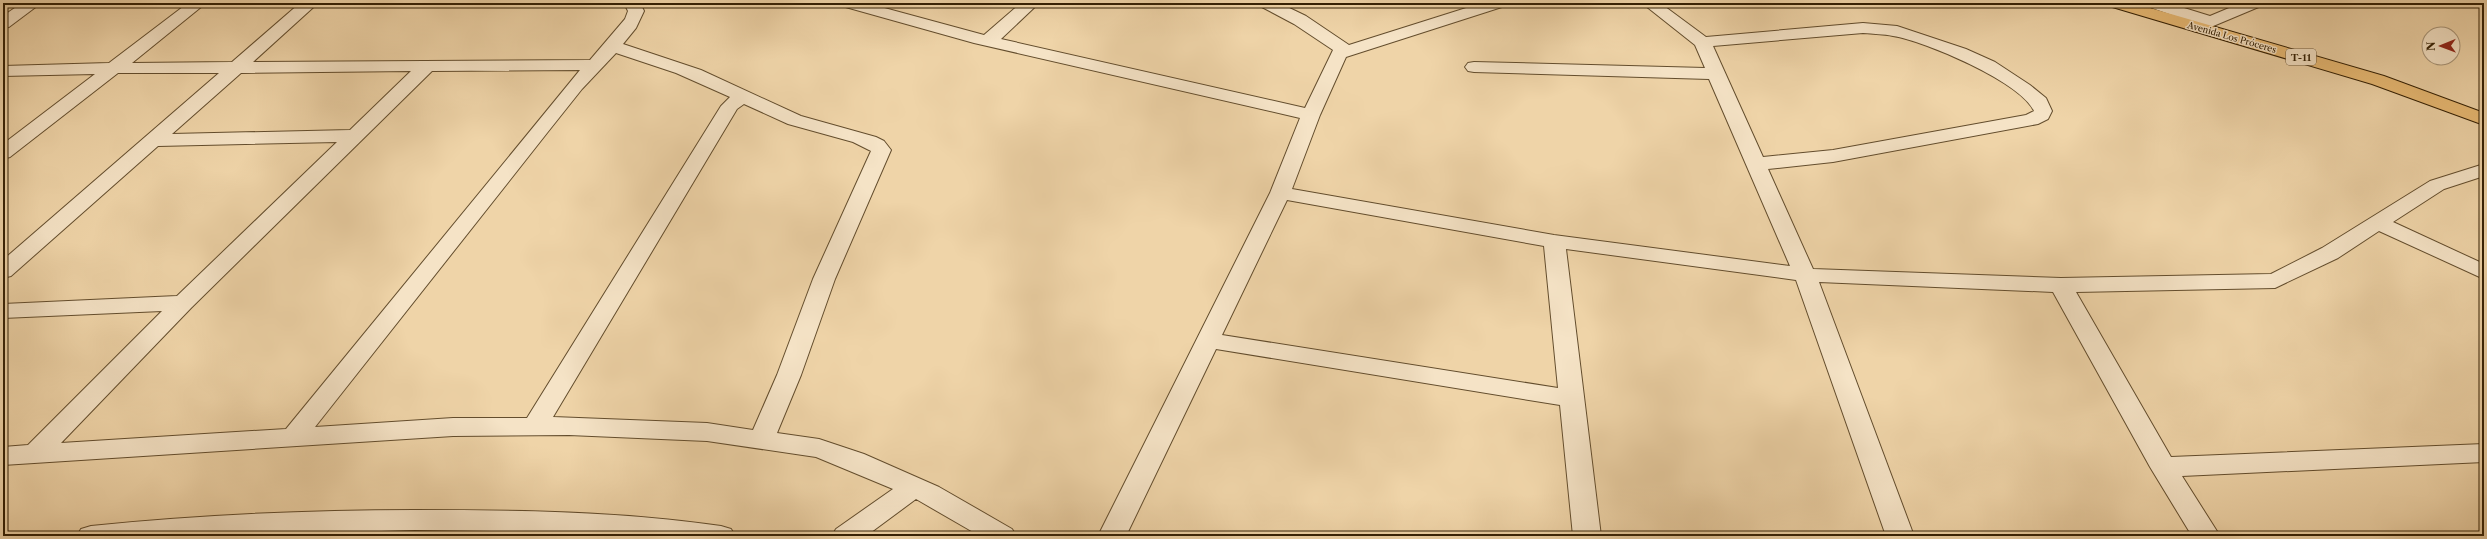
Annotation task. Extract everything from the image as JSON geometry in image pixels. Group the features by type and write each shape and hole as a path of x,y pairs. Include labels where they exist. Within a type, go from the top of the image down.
{"highway":[{"name":"Avenida Los Próceres","path":"2115,3 2204,25 2378,80 2484,119"}],"street":[{"path":"3,23 33,3"},
{"path":"3,153 198,3"},
{"path":"3,270 310,3"},
{"path":"294,436 418,278 592,65 633,22 636,11 632,3"},
{"path":"848,3 988,41 1311,115"},
{"path":"988,41 1030,3"},
{"path":"1266,3 1300,20 1347,52"},
{"path":"1112,536 1280,193 1311,115 1339,54 1499,3"},
{"path":"1650,3 1702,42 1805,275 1900,536"},
{"path":"2152,3 2204,25 2255,3"},
{"path":"1702,42 1858,29 1897,30 1960,53 1989,66 2024,89 2039,102 2043,111 2037,118 2023,122 1833,156 1756,164"},
{"path":"611,46 673,66 804,123 869,140 879,145 881,150 824,279 789,375 761,440"},
{"path":"3,71 114,68 592,65"},
{"path":"37,452 183,302 357,136 427,66"},
{"path":"1474,67 1716,74"},
{"path":"535,426 730,106 742,97"},
{"path":"151,140 357,136"},
{"path":"1280,193 1554,241 1805,275 2061,284 2275,281 2330,253 2437,185 2484,170"},
{"path":"2378,223 2484,272"},
{"path":"1554,241 1587,536"},
{"path":"2061,284 2162,467 2206,536"},
{"path":"3,310 183,302"},
{"path":"1208,340 1572,399"},
{"path":"3,456 37,452 453,427 535,426 638,428 707,432 819,448 862,464 914,487 969,516 1002,536"},
{"path":"2162,467 2484,453"},
{"path":"846,536 914,487"},
{"path":"91,536 232,523 378,519 579,522 721,536"}]}
